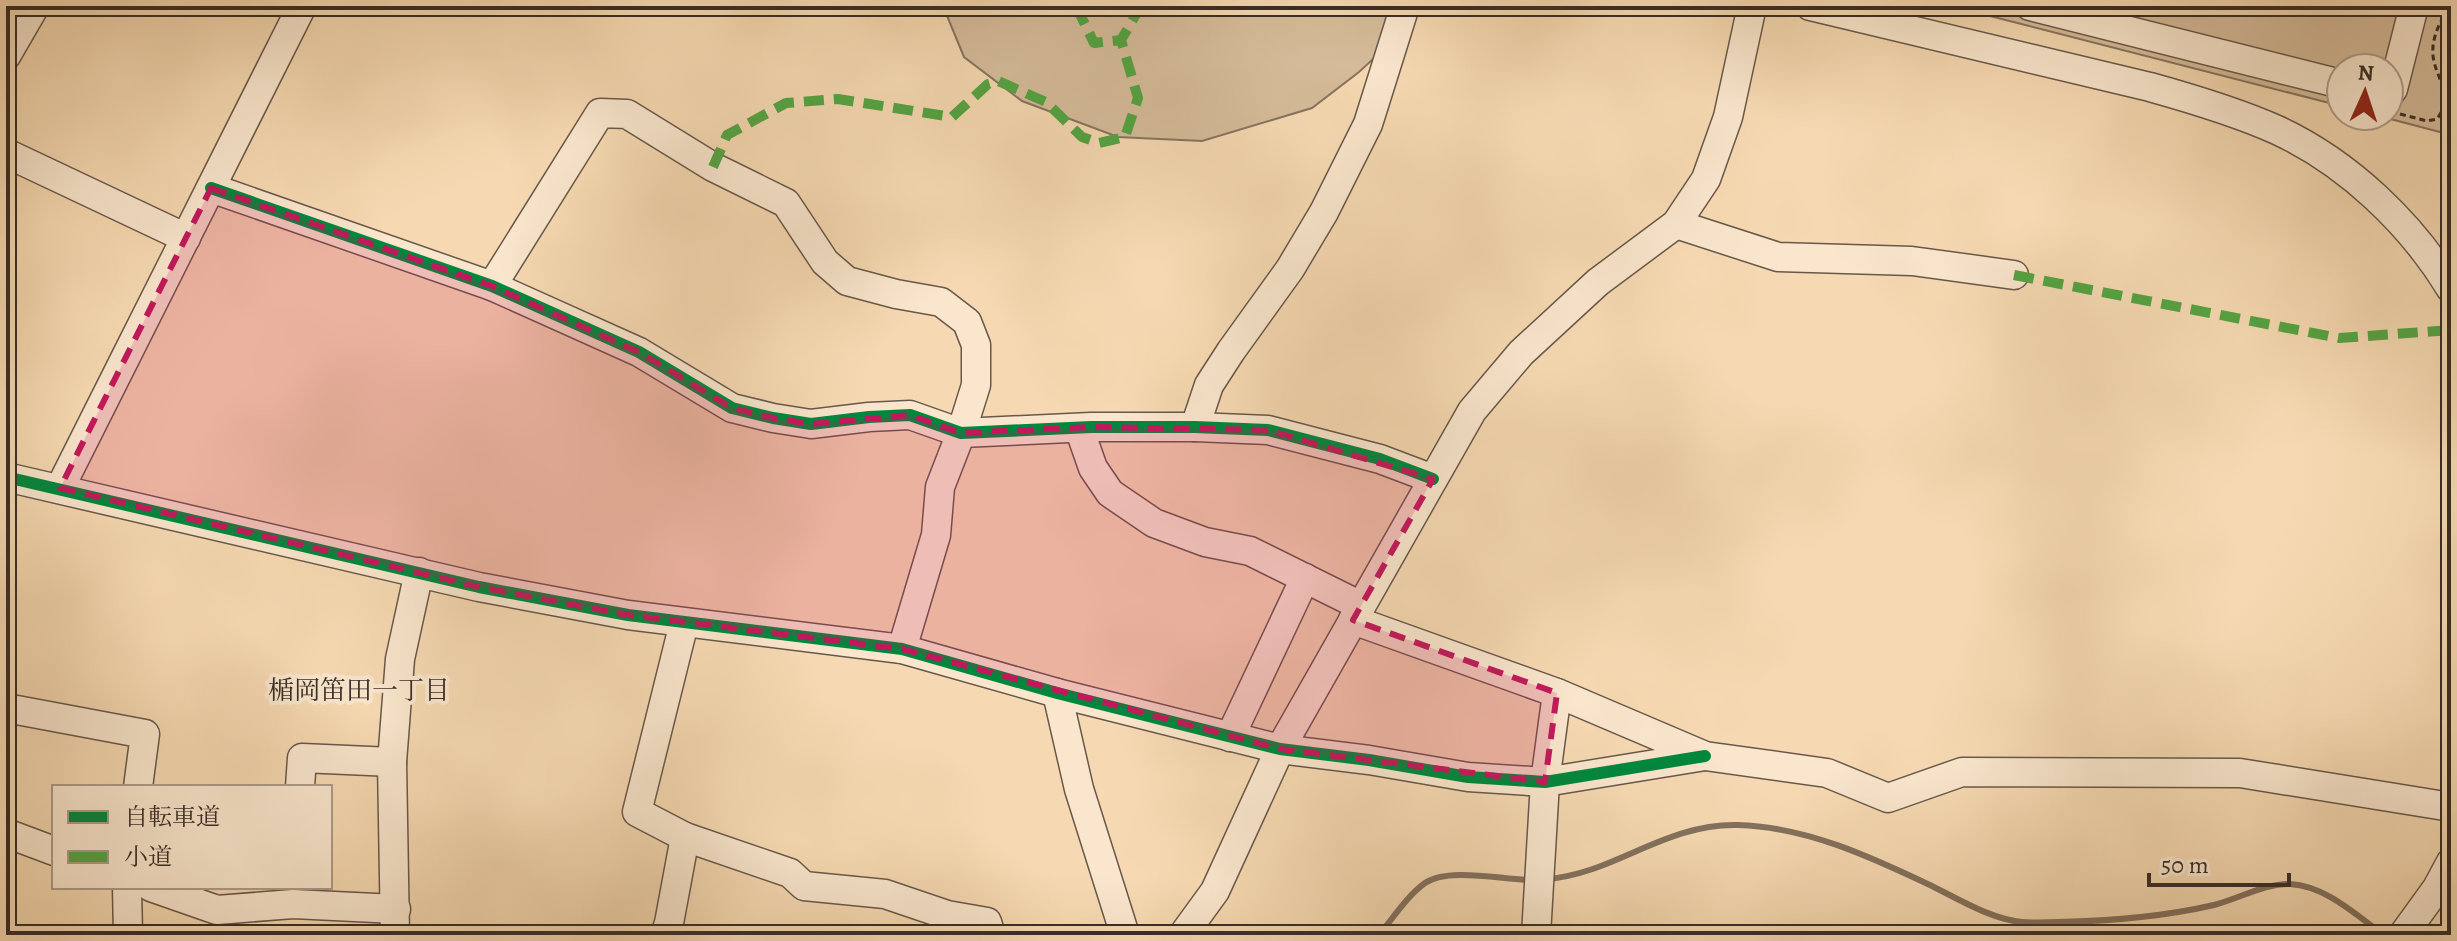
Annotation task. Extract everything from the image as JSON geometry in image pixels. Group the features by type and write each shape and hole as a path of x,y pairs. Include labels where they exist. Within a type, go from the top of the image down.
{"street":[{"path":"6,56 35,6"},
{"path":"60,488 302,6"},
{"path":"1195,427 1209,385 1290,269 1331,200 1368,124 1405,6"},
{"path":"1189,928 1215,891 1280,749 1472,411 1521,353 1598,282 1676,224 1706,179 1728,117 1752,6"},
{"path":"1810,6 2150,87 2199,101 2278,131 2341,168 2397,218 2437,266 2451,289"},
{"path":"2031,6 2325,80"},
{"path":"2402,52 2414,6"},
{"path":"492,286 600,113 627,114 713,167 786,203 825,262 847,281 941,302 967,322 976,345 976,385 940,487 936,535 902,649"},
{"path":"6,153 186,238"},
{"path":"211,188 492,286 639,352 732,408 811,424 910,415 961,433 1079,428 1268,430 1380,459 1433,479"},
{"path":"1676,224 1778,257 1912,261 2014,275"},
{"path":"1079,428 1093,468 1110,493 1154,523 1205,542 1250,551 1305,578 1357,613 1705,756 1827,773 1888,798 1962,772 2240,773 2451,807"},
{"path":"6,477 479,587 628,615 902,649 1057,693 1280,749 1468,777 1545,782 1705,756"},
{"path":"157,889 217,910 294,896 396,922 392,762 400,659 419,572"},
{"path":"1230,737 1305,578"},
{"path":"684,623 637,812 685,837 790,873 804,886 885,894 947,915 987,922 991,935"},
{"path":"1057,693 1079,789 1125,933"},
{"path":"1536,935 1545,782 1557,693"},
{"path":"6,708 145,734 138,785"},
{"path":"300,785 302,758 392,762"},
{"path":"6,833 52,850"},
{"path":"665,935 685,837"},
{"path":"2405,932 2437,888 2451,862"},
{"path":"127,889 128,935"}],"path":[{"path":"2405,115 2427,121 2437,119 2443,111 2446,100 2436,70 2433,48 2440,23 2451,6"}],"highlighted area":[{"path":"211,188 492,286 639,352 732,408 773,418 811,424 910,415 961,433 1091,427 1268,430 1433,479 1353,620 1557,693 1545,782 1280,749 902,649 628,615 479,587 60,488"}],"shaded area":[{"path":"943,6 1422,6 1398,36 1359,72 1312,108 1202,141 1118,137 1022,101 964,57"},
{"path":"1951,6 2451,6 2451,135 2405,123 2405,52 2325,52 2325,102"}],"waterway":[{"path":"1547,879 1595,868 1687,832 1738,825 1789,831 1838,845 1976,908 2010,920 2078,921 2156,915 2214,905 2262,889 2290,884 2328,896 2384,935"},
{"path":"1379,935 1412,894 1435,878 1462,875 1532,880"}],"marked path":[{"path":"1076,6 1094,43 1121,40"},
{"path":"713,167 727,135 786,103 838,99 952,117 988,84 998,81 1046,102 1082,137 1099,143 1125,137 1138,98 1121,40 1141,6"},
{"path":"2014,275 2339,338 2451,330"}],"cycle path":[{"path":"211,188 492,286 639,352 732,408 773,418 811,424 910,415 961,433 1091,427 1268,430 1380,459 1433,479"},
{"path":"6,477 479,587 628,615 902,649 1057,693 1280,749 1468,777 1545,782 1705,756"}],"district":[{"name":"楯岡笛田一丁目","path":"359,690"}]}
